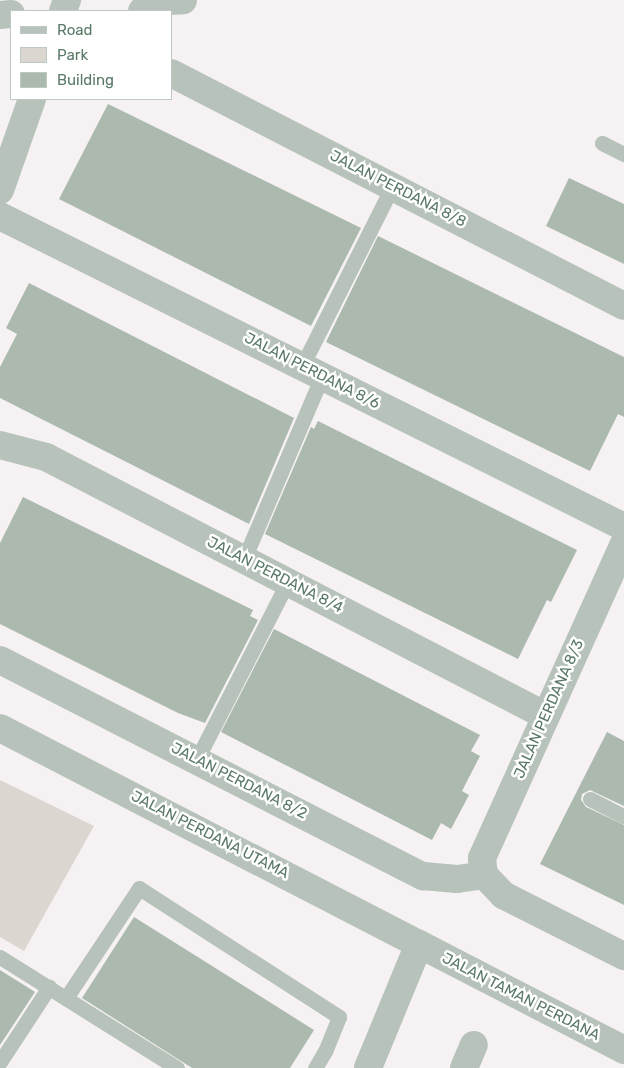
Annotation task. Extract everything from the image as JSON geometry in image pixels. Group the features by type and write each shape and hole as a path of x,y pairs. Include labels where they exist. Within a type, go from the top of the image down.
{"street":[{"path":"146,7 183,0"},
{"name":"JALAN PERDANA 8/8","path":"172,73 624,306"},
{"path":"0,190 32,100"},
{"name":"JALAN PERDANA 8/6","path":"0,216 624,527"},
{"name":"JALAN PERDANA 8/4","path":"0,445 46,457 546,716"},
{"name":"JALAN PERDANA 8/3","path":"484,876 482,858 624,544"},
{"name":"JALAN PERDANA 8/2","path":"0,660 423,876 457,879 484,876"},
{"name":"JALAN PERDANA UTAMA","path":"0,728 419,944"},
{"path":"484,876 503,895 624,956"},
{"path":"368,1068 419,944"},
{"name":"JALAN TAMAN PERDANA","path":"419,944 624,1050"}],"lane":[{"path":"602,144 624,154"},
{"path":"244,559 312,371 392,186"},
{"path":"197,760 288,581"},
{"path":"590,799 624,816"},
{"path":"66,998 138,888 339,1017 326,1051 315,1068"},
{"path":"0,957 177,1068"},
{"path":"0,1062 49,988"}],"green space":[{"path":"0,780 94,826 24,951 0,937"}],"building":[{"path":"108,104 361,228 311,326 59,199"},
{"path":"569,178 624,204 624,264 546,226"},
{"path":"378,236 624,357 624,417 618,414 590,471 326,342"},
{"path":"29,283 294,418 249,524 0,398 0,367 17,334 6,328"},
{"path":"318,421 577,550 551,602 547,600 518,659 265,534 311,427 314,429"},
{"path":"23,497 253,610 250,616 258,620 205,723 178,713 0,624 0,543"},
{"path":"274,629 480,735 471,751 480,756 462,791 469,795 451,829 441,823 432,840 221,732"},
{"path":"607,732 624,741 624,806 590,790 582,794 581,800 586,807 624,825 624,905 540,864"},
{"path":"134,917 314,1030 290,1068 192,1068 82,998"},
{"path":"0,970 35,992 0,1045"}]}
